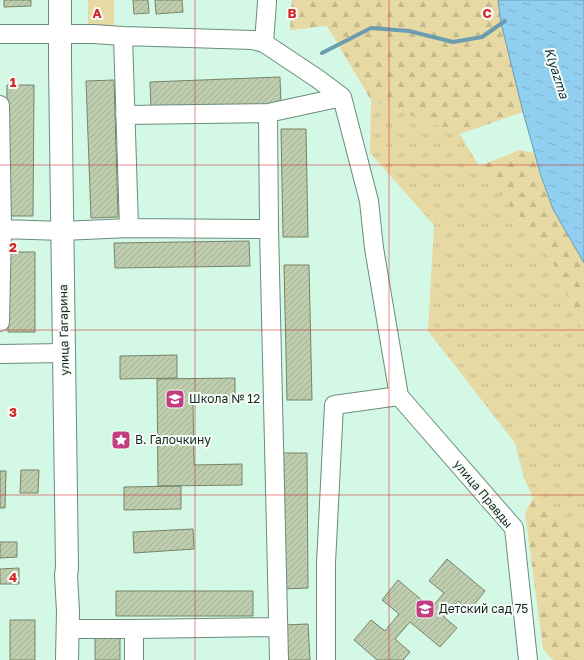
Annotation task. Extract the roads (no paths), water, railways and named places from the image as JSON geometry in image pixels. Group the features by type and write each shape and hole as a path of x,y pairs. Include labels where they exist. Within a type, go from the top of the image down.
{"main road":[{"name":"улица Гагарина","path":"60,0 68,660"}],"street":[{"path":"264,43 267,0"},
{"path":"0,34 94,34 253,40 264,43 318,79 342,98 369,201 374,248 399,396 334,405 326,563 326,660"},
{"path":"123,36 129,228"},
{"path":"125,115 268,113 342,98"},
{"path":"0,105 2,229 0,322"},
{"path":"268,113 269,229 279,660"},
{"path":"2,229 62,231 129,228 269,229"},
{"path":"0,354 64,353"},
{"name":"улица Правды","path":"399,396 514,528 528,660"},
{"path":"68,629 278,627"},
{"path":"134,629 134,660"}],"water":[{"name":"Klyazma","path":"498,0 584,0 584,263 553,209 541,176 523,112 501,23"}],"waterway":[{"path":"322,53 371,28 409,31 453,42 482,37 505,21"}],"place":[{"name":"Школа № 12","path":"175,399"},
{"name":"В. Галочкину","path":"121,440"},
{"name":"Детский сад 75","path":"425,609"}]}
